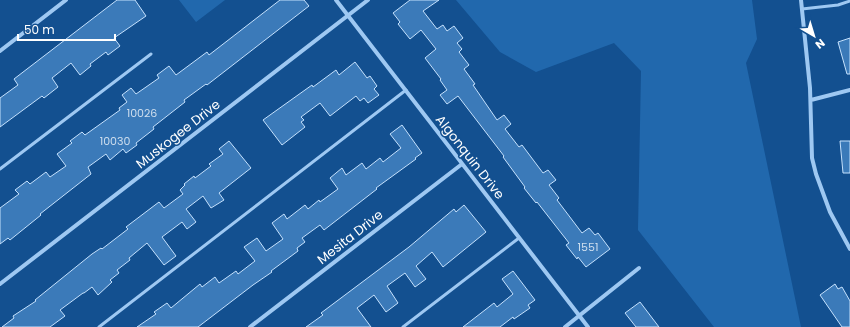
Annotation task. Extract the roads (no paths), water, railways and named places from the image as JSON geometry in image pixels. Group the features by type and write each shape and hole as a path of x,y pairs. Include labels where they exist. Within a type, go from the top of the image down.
{"street":[{"path":"0,51 66,0"},
{"name":"Algonquin Drive","path":"336,0 588,327"},
{"name":"Muskogee Drive","path":"0,284 368,0"},
{"path":"801,0 811,100 812,158 816,174 830,212 850,249"},
{"path":"811,100 850,90"},
{"name":"Mesita Drive","path":"250,327 462,164"},
{"path":"565,327 639,268"}],"lane":[{"path":"802,9 838,5 850,1"},
{"path":"0,169 150,54"},
{"path":"98,327 406,90"},
{"path":"403,327 519,238"}]}
